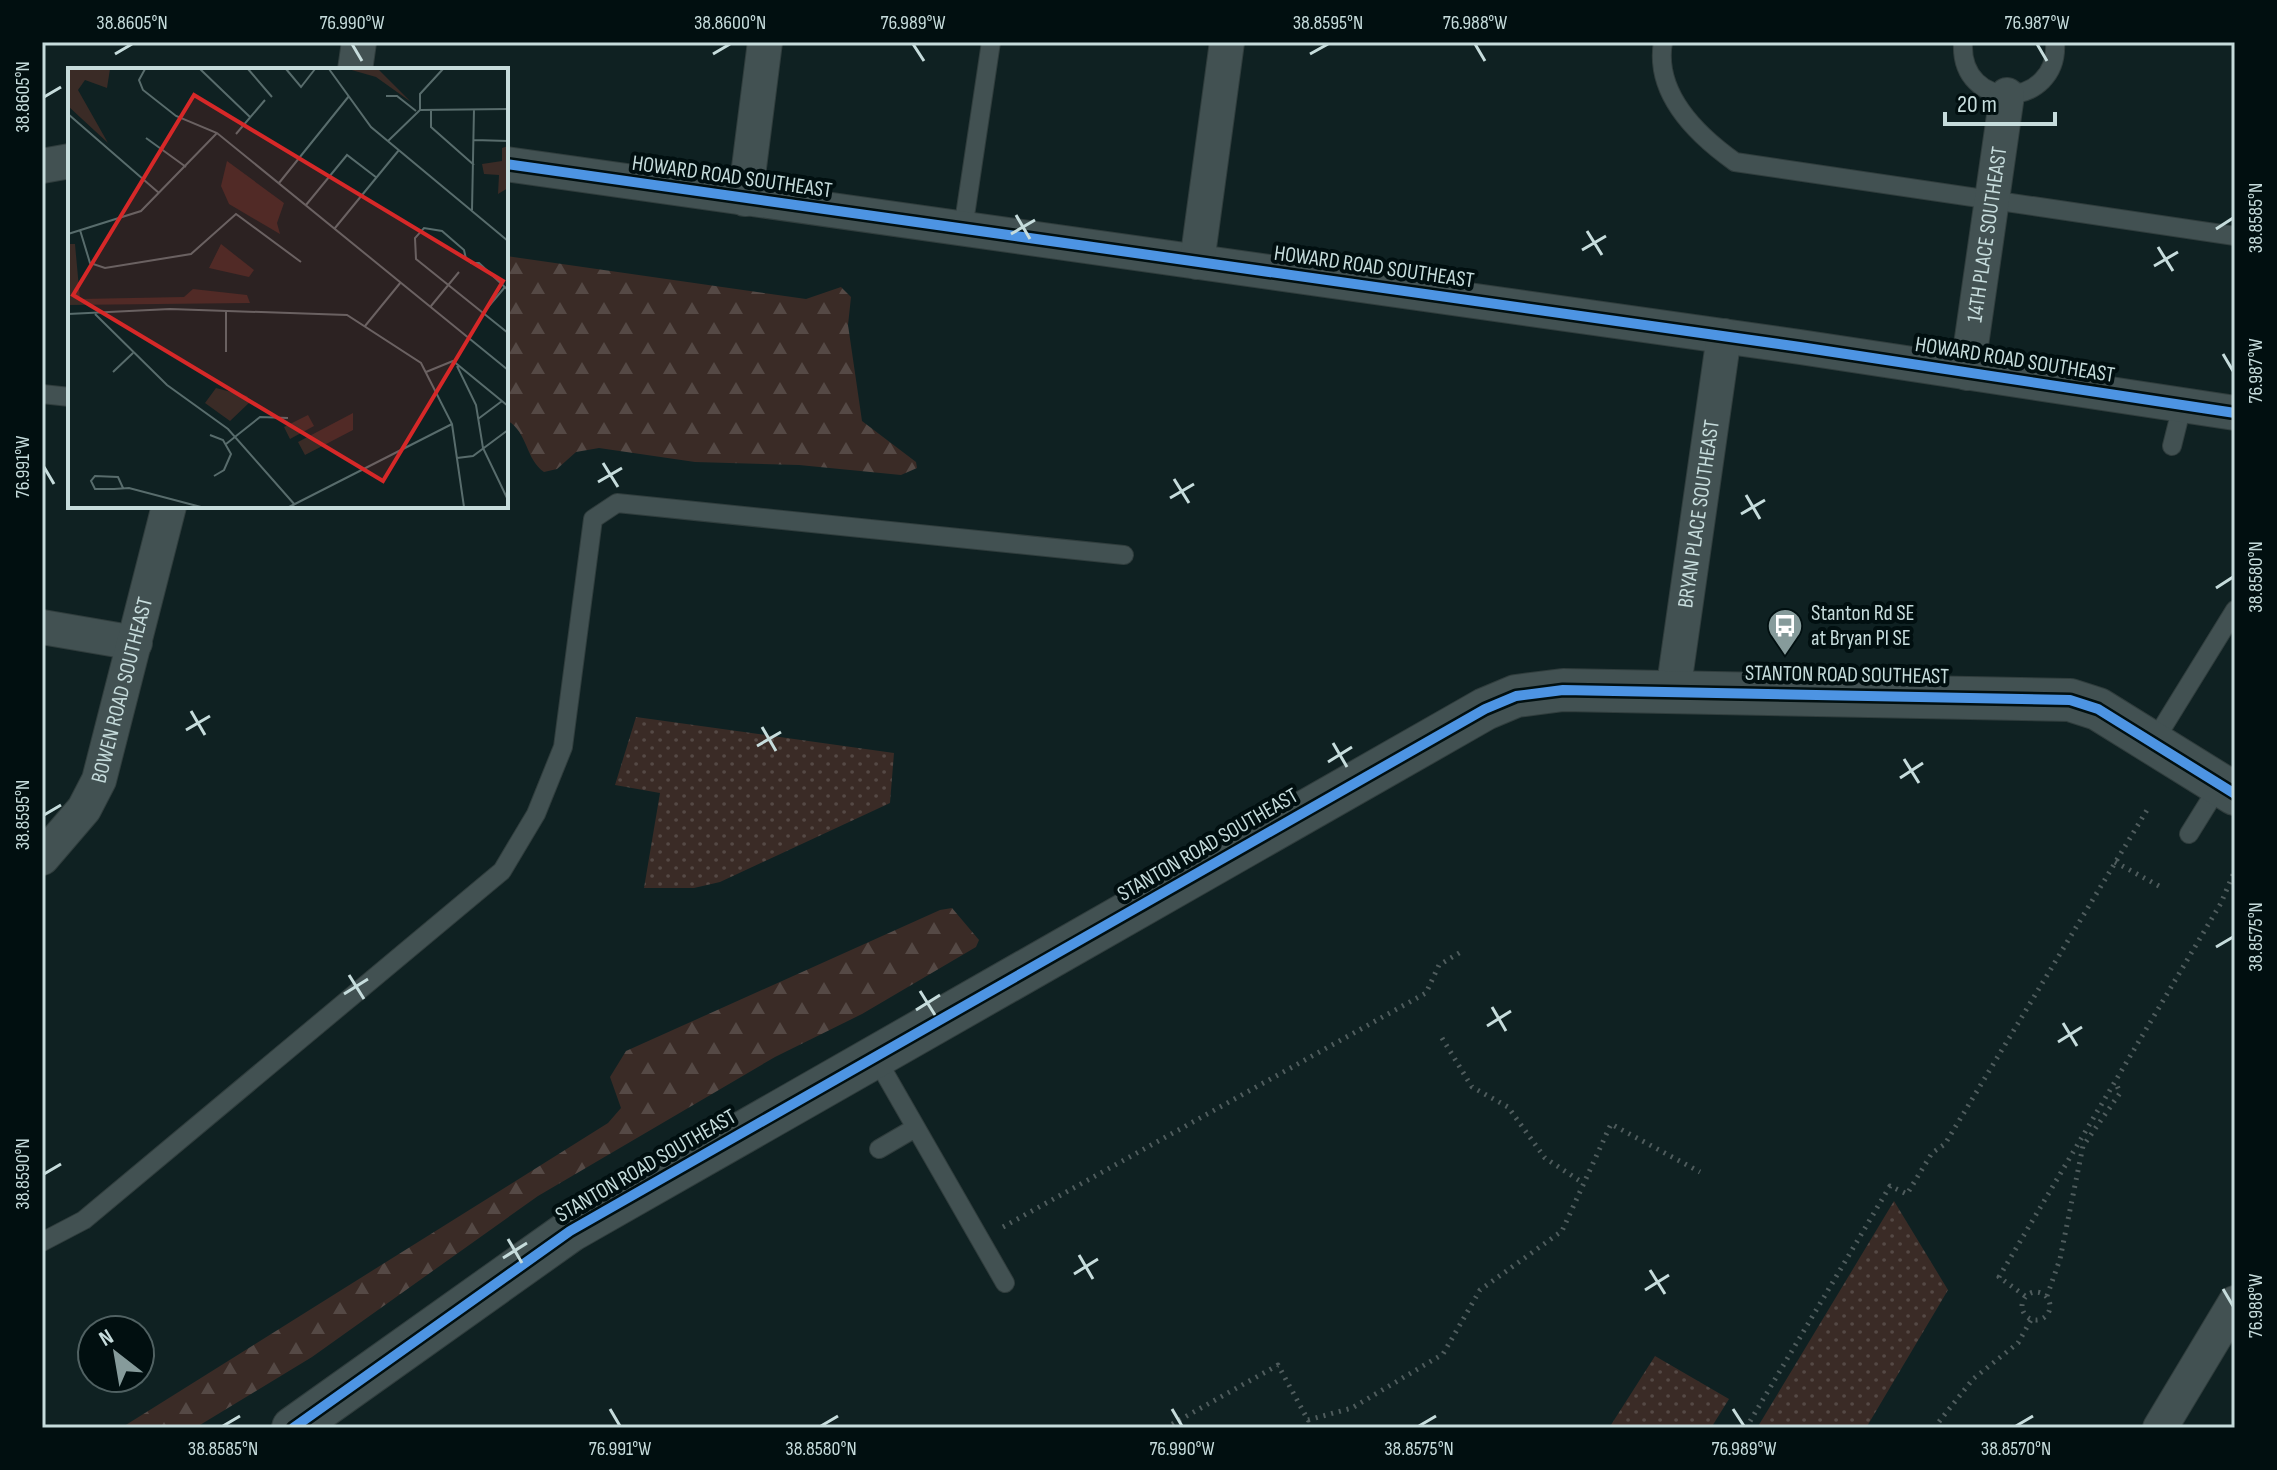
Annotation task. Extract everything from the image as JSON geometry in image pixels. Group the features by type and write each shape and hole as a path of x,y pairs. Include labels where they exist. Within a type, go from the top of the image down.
{"street":[{"path":"355,68 359,42"},
{"path":"745,199 765,42"},
{"path":"1197,262 1227,42"},
{"name":"14TH PLACE SOUTHEAST","path":"1967,373 2007,95"},
{"path":"42,166 68,161"},
{"name":"HOWARD ROAD SOUTHEAST","path":"508,164 1724,336 2235,413"},
{"name":"BRYAN PLACE SOUTHEAST","path":"1673,692 1724,336"},
{"name":"BOWEN ROAD SOUTHEAST","path":"42,858 84,809 99,780 169,508"},
{"path":"42,627 135,643"},
{"name":"STANTON ROAD SOUTHEAST","path":"293,1428 570,1231 1485,709 1540,691 2055,698 2098,709 2227,789"},
{"path":"2160,1428 2235,1303"}],"lane":[{"path":"963,229 991,42"},
{"path":"1663,42 1661,56 1670,95 1702,139 1735,162 1992,197 2235,236"},
{"path":"1963,42 1962,56 1968,73 1980,86 2007,95 2033,89 2046,76 2054,60 2055,42"},
{"path":"42,394 68,397"},
{"path":"2172,446 2182,406"},
{"path":"42,1242 84,1220 502,871 536,814 563,747 593,519 617,503 1124,555"},
{"path":"2153,743 2235,610"},
{"path":"2189,834 2227,789"},
{"path":"876,1058 1005,1283"},
{"path":"879,1149 915,1128"}],"path":[{"path":"1746,1428 1890,1186 1907,1194 1932,1153 1945,1144 2147,810"},
{"path":"2115,862 2159,886"},
{"path":"2025,1296 1999,1277 2221,903 2235,870"},
{"path":"979,1236 999,1229 1426,993 1439,965 1464,950"},
{"path":"1442,1038 1472,1087 1508,1107 1545,1158 1583,1183"},
{"path":"2025,1296 2022,1310 2031,1320 2041,1320 2047,1315 2050,1307 2047,1296 2060,1259 2083,1146 2120,1093 2116,1083"},
{"path":"1165,1428 1278,1365 1308,1420 1352,1408 1443,1354 1480,1290 1562,1231 1611,1124 1700,1172"},
{"path":"2025,1296 2039,1292 2047,1296"},
{"path":"1934,1428 1973,1379 2018,1343 2031,1320"}],"green space":[{"path":"508,256 806,299 841,287 851,297 848,325 862,421 916,462 917,468 901,475 799,465 695,462 599,448 576,452 557,469 544,472 533,460 508,421"},
{"path":"636,717 894,753 890,803 720,882 694,888 644,888 660,793 615,785"},
{"path":"952,908 979,940 976,947 862,1014 775,1057 538,1196 312,1357 195,1428 121,1428 608,1123 621,1108 610,1077 626,1051 940,910"},
{"path":"1894,1201 1948,1290 1866,1428 1757,1428"},
{"path":"1655,1356 1729,1399 1711,1428 1609,1428"}],"cycle path":[{"path":"508,164 1800,347 2235,413"},
{"path":"293,1428 570,1231 1485,709 1516,696 1563,690 2070,700 2098,709 2235,794"}],"place":[{"name":"Stanton Rd SE at Bryan Pl SE","path":"1785,657"}]}
